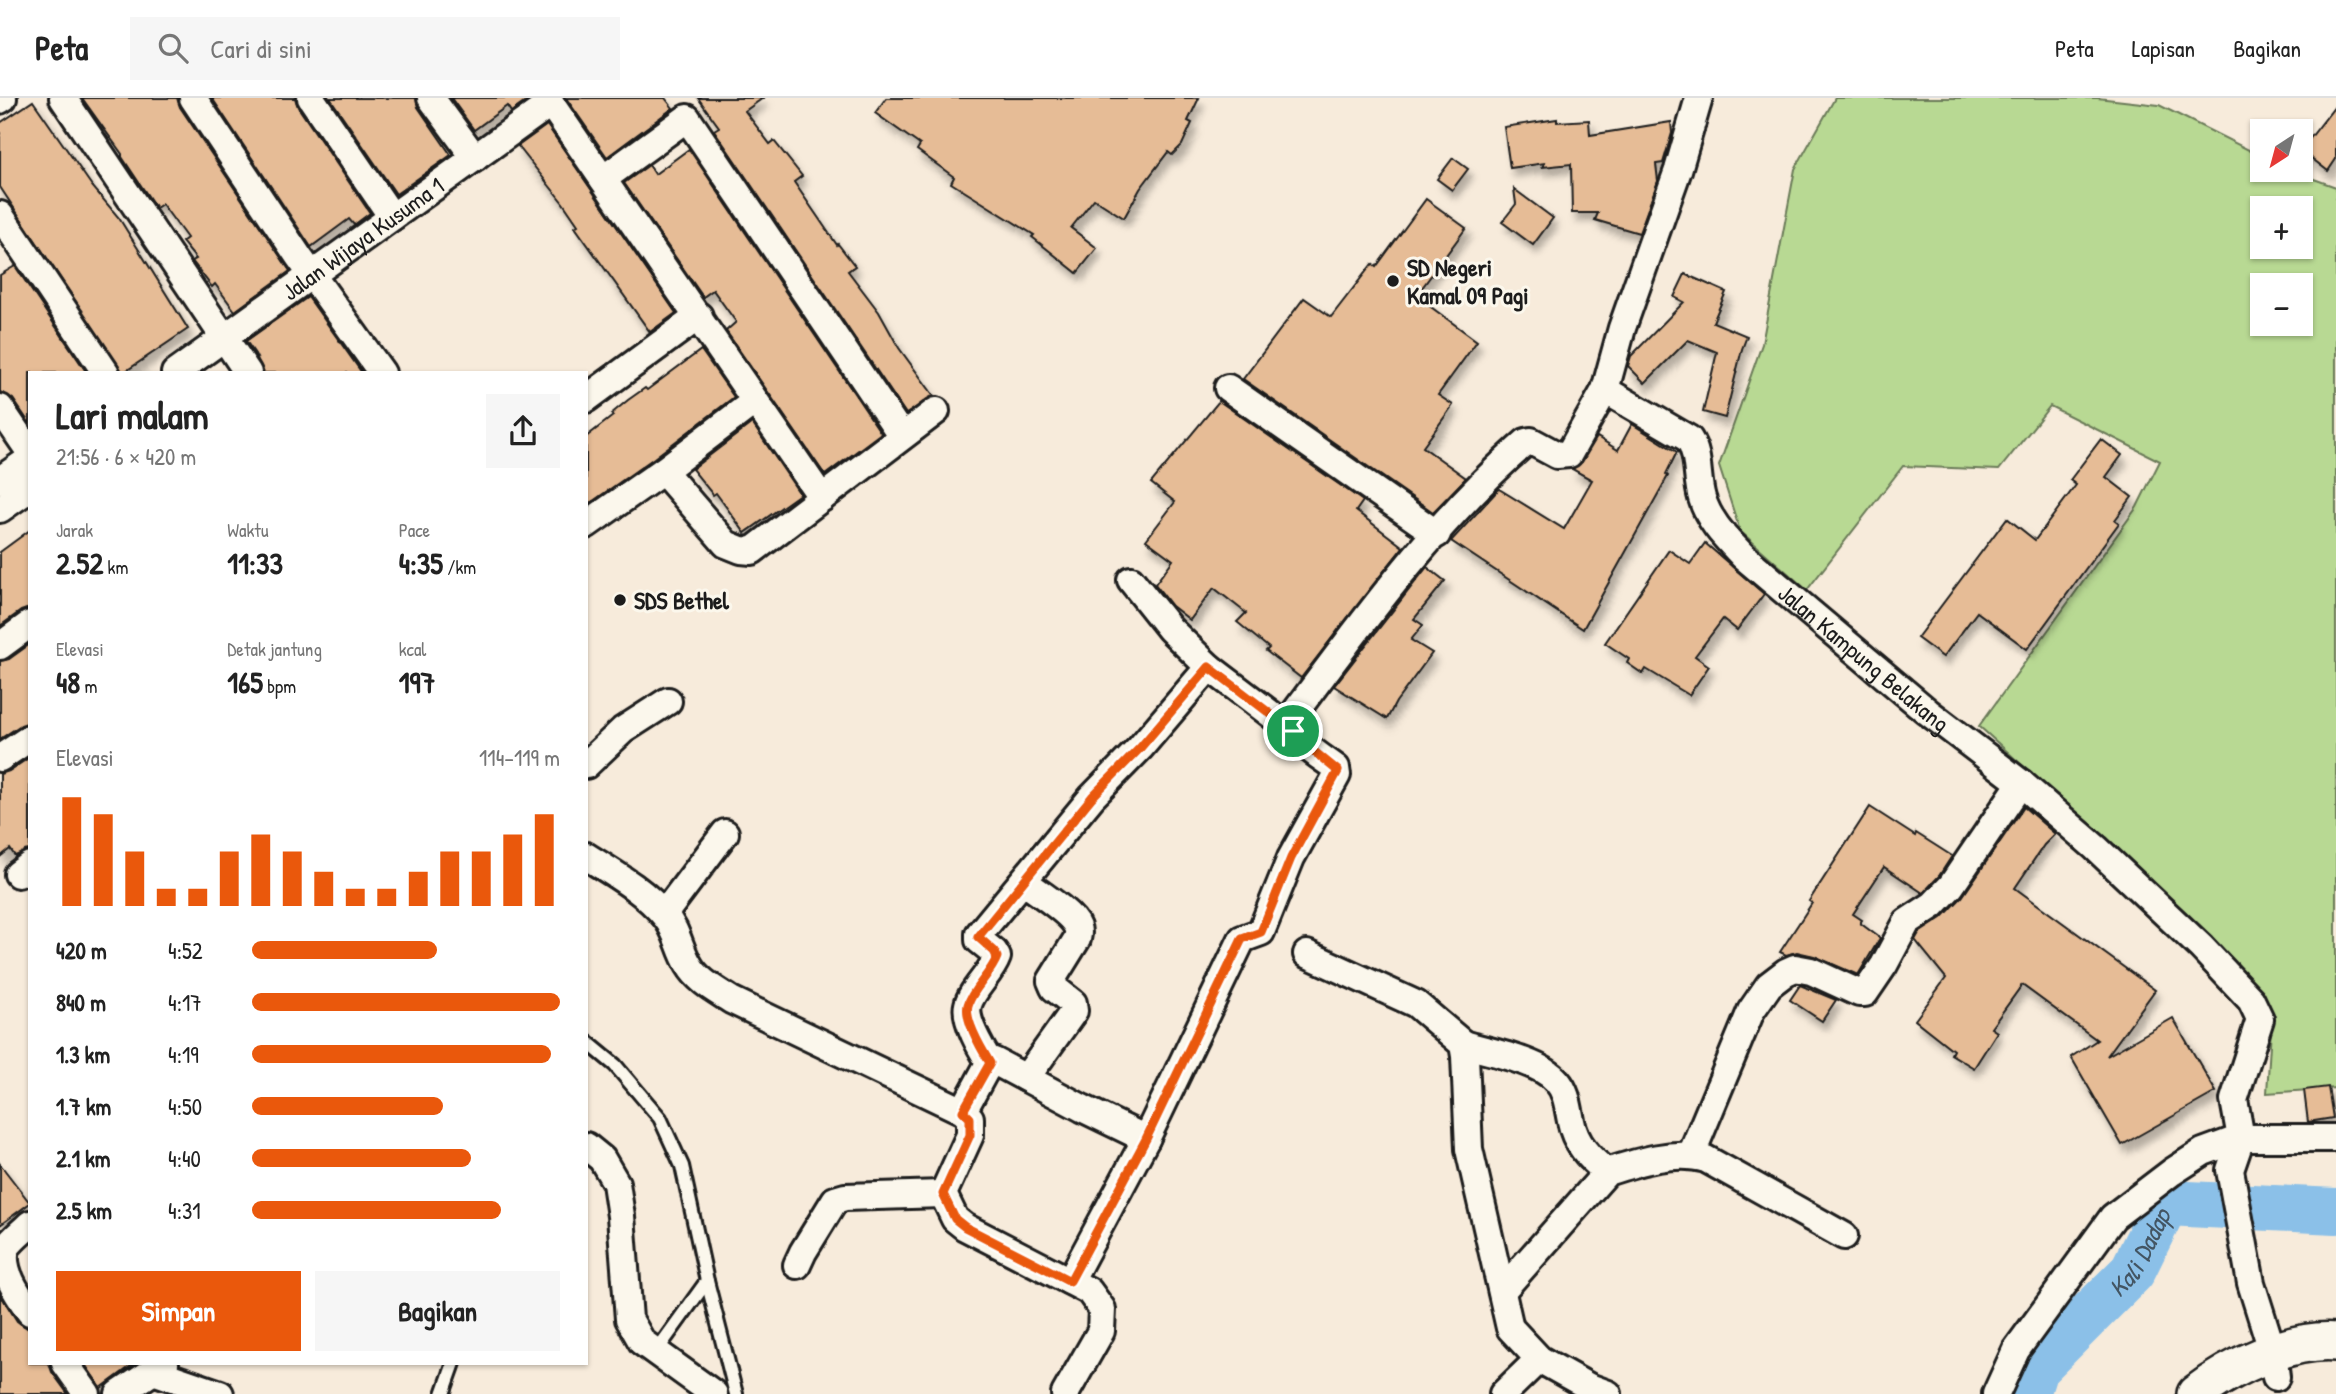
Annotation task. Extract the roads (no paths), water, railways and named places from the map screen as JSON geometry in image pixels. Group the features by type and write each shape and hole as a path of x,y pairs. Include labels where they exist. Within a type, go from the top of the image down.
{"street":[{"path":"63,98 247,371"},
{"path":"192,98 381,371"},
{"path":"311,98 392,217"},
{"path":"432,98 475,158"},
{"path":"1293,731 1293,715 1386,592 1493,470 1526,442 1535,442 1556,455 1569,454 1605,390 1622,328 1678,170 1699,98"},
{"path":"549,101 822,498"},
{"name":"Jalan Wijaya Kusuma 1","path":"178,371 475,158 549,101"},
{"path":"603,179 686,108 902,436"},
{"path":"0,215 105,371"},
{"path":"588,398 699,316"},
{"path":"1228,388 1437,534"},
{"name":"Jalan Kampung Belakang","path":"1605,390 1689,439 1695,448 1701,497 1709,515 1718,530 1743,556 1928,712 2021,783 2096,848 2182,929 2251,1000 2259,1019 2234,1100 2241,1138 2230,1170 2251,1283 2275,1365"},
{"path":"588,524 755,401"},
{"path":"0,408 28,449"},
{"path":"663,471 726,544 752,551 936,411"},
{"path":"0,480 28,460"},
{"path":"0,509 28,489"},
{"path":"1070,1281 1146,1139 1242,939 1261,932 1291,858 1337,775 1336,768 1300,740 1293,731 1209,667 1170,629 1131,580"},
{"path":"0,646 28,625"},
{"path":"990,1063 968,1015 968,1006 997,957 978,937 1092,797 1140,748 1209,667"},
{"path":"588,763 623,730 668,701"},
{"path":"0,758 28,739"},
{"path":"1691,1155 1751,1011 1769,985 1795,968 1811,971 1865,993 1908,922 1933,905 1951,886 2021,783"},
{"path":"664,914 725,833"},
{"path":"588,857 644,896 664,914 676,930 687,961 697,977 731,1000 963,1111 970,1118 970,1135 943,1194"},
{"path":"1023,881 1070,918 1079,932 1051,981 1054,988 1073,1003 1074,1011 1026,1078"},
{"path":"1307,954 1416,1004 1463,1044 1538,1067 1557,1080 1567,1098 1571,1124 1581,1147 1607,1172"},
{"path":"1463,1044 1469,1149 1510,1328 1539,1359 1589,1387 1608,1394"},
{"path":"963,1111 990,1063 994,1061 1146,1139"},
{"path":"1996,1394 2016,1350 2113,1217 2172,1172 2203,1152 2241,1138 2336,1138"},
{"path":"588,1148 602,1159 616,1183 629,1318 642,1342 654,1353 714,1394"},
{"path":"1502,1292 1607,1172 1630,1164 1691,1155 1706,1159 1844,1236"},
{"path":"797,1265 835,1200 845,1197 943,1194"},
{"path":"943,1194 955,1219 965,1227 1089,1291 1102,1309 1101,1331 1065,1394"},
{"path":"28,1226 5,1250 1,1263 5,1276 28,1309"},
{"path":"2239,1394 2294,1347 2336,1342"},
{"path":"1503,1394 1539,1359"},
{"path":"66,1365 87,1394"},
{"path":"2196,1394 2236,1368 2275,1365 2301,1370 2336,1365"},
{"path":"119,1394 159,1367 220,1394"}],"lane":[{"path":"588,1043 615,1065 660,1118 682,1166 707,1281 736,1394"},
{"path":"654,1353 707,1281"},
{"path":"443,1394 453,1365"}],"waterway":[{"name":"Kali Dadap","path":"2027,1394 2035,1369 2132,1272 2166,1203 2336,1211"}],"place":[{"name":"SD Negeri Kamal 09 Pagi","path":"1393,281"},
{"name":"SDS Bethel","path":"620,600"}]}
